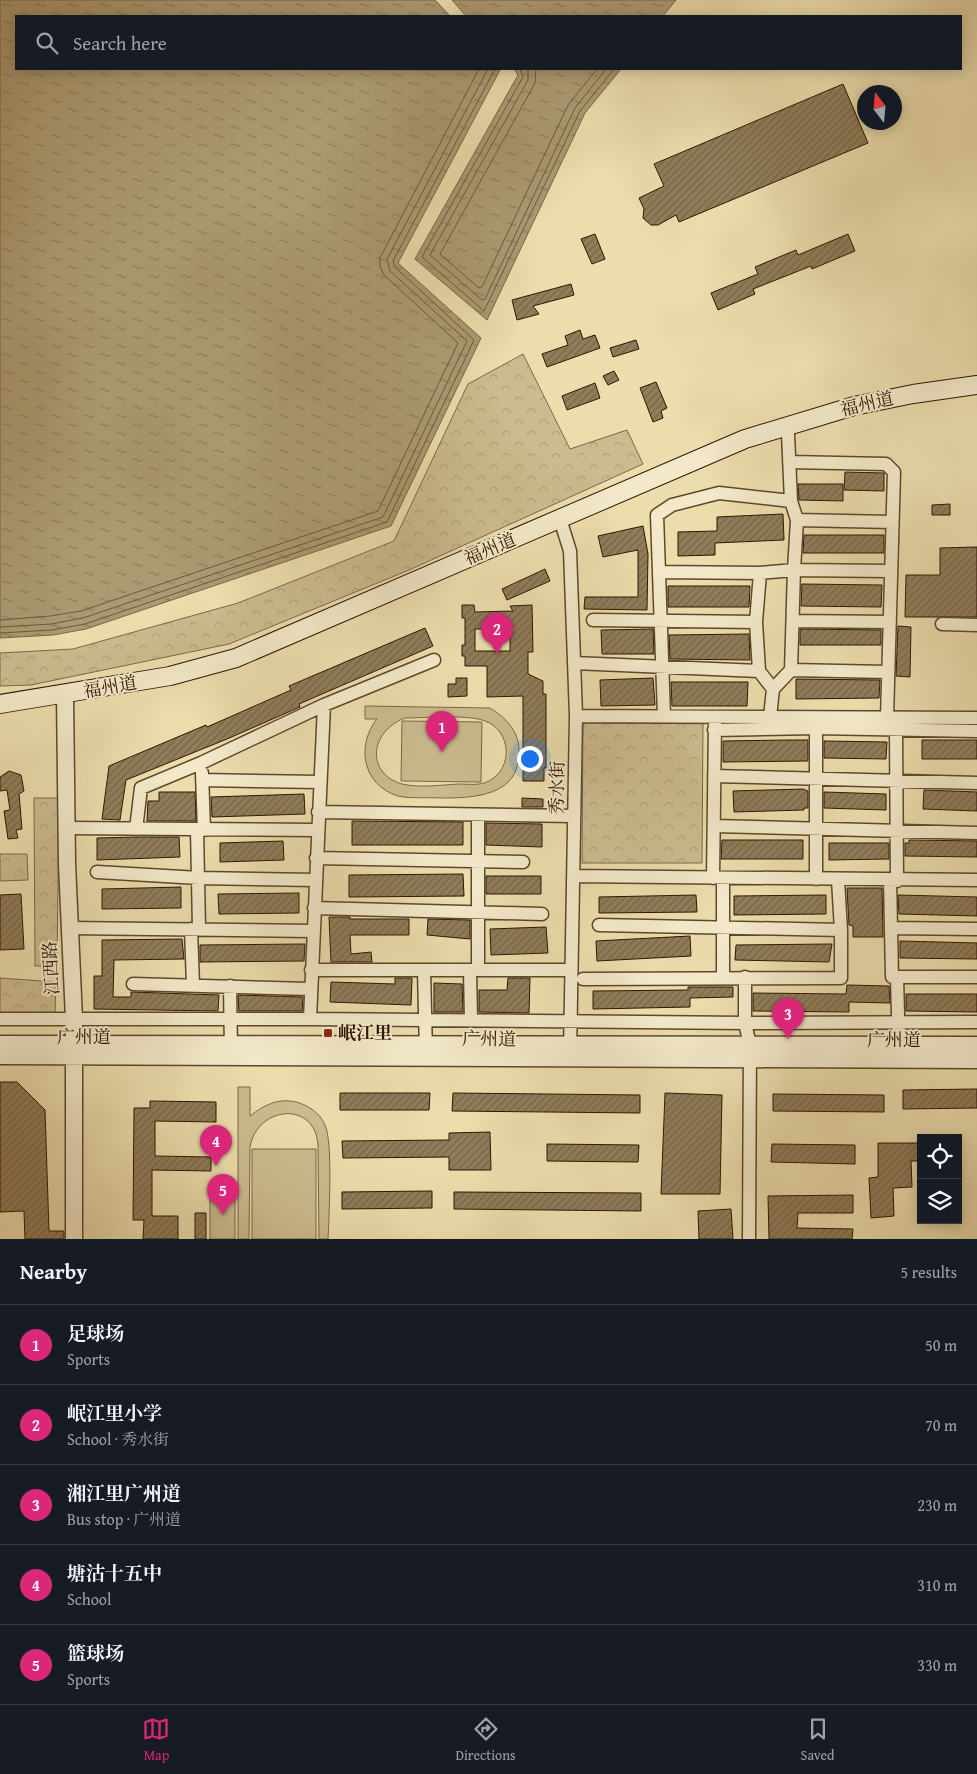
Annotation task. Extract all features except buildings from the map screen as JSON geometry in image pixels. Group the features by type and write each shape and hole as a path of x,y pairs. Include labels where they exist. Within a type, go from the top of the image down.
{"main road":[{"name":"福州道","path":"0,704 65,699 147,689 245,662 562,523 745,439 854,406 913,394 977,385"},
{"name":"福州道","path":"562,523 747,447 839,418 904,403 977,394"},
{"name":"福州道","path":"0,713 65,699"}],"street":[{"path":"770,717 773,689 791,670 797,520 791,501 788,434"},
{"path":"789,462 886,464 894,472 887,718"},
{"path":"664,716 657,515 672,505 719,493 791,501"},
{"path":"797,520 892,522"},
{"name":"秀水街","path":"562,523 570,550 576,716 570,1052"},
{"path":"659,572 890,571"},
{"path":"760,573 756,622 759,671 773,689"},
{"path":"593,620 756,622"},
{"path":"793,621 890,622"},
{"path":"942,624 977,625"},
{"path":"136,829 141,788 201,763 324,705 434,660"},
{"path":"574,663 759,671"},
{"path":"791,670 887,672"},
{"name":"江西路","path":"65,699 66,828 74,1019 74,1239"},
{"path":"310,1019 319,782 324,705"},
{"path":"576,716 977,718"},
{"path":"715,717 714,826 723,927 723,977"},
{"path":"714,730 816,728 977,731"},
{"path":"816,728 816,879"},
{"path":"896,730 897,831 891,928 892,977 977,977"},
{"path":"193,985 199,878 201,763"},
{"path":"714,776 977,783"},
{"path":"202,780 319,782"},
{"path":"318,812 574,816"},
{"path":"471,1020 478,912 478,815"},
{"path":"714,826 977,833"},
{"path":"66,828 317,830"},
{"path":"316,858 524,862"},
{"path":"97,872 199,878 315,880"},
{"path":"573,876 894,881 977,880"},
{"path":"583,979 841,978 842,930 838,880"},
{"path":"314,908 542,914"},
{"path":"599,925 842,930"},
{"path":"69,928 313,931"},
{"path":"891,928 977,929"},
{"path":"311,970 571,970"},
{"path":"424,970 426,1051"},
{"path":"745,977 745,1023 750,1052 749,1239"},
{"path":"896,977 896,1021 899,1052"},
{"path":"133,984 310,989"},
{"path":"230,986 231,1051"},
{"path":"0,1019 230,1018 745,1023 977,1022"},
{"name":"广州道","path":"0,1044 73,1050 570,1052 899,1052 977,1045"},
{"name":"广州道","path":"0,1056 73,1050"},
{"name":"广州道","path":"899,1052 977,1060"}],"green space":[{"path":"523,354 570,449 627,430 643,464 409,570 229,644 31,685 0,686 0,653 73,649 238,603 394,541 468,384"},
{"path":"365,706 490,708 506,720 517,737 519,750 518,766 504,786 493,792 467,797 413,798 398,796 386,791 370,774 366,763 366,740 370,729 377,719 365,719","holes":["446,717 485,721 500,732 504,741 506,759 503,767 489,781 478,784 416,786 402,784 390,779 377,762 376,752 385,732 393,724 405,718"]},
{"path":"402,721 482,722 481,782 401,781"},
{"path":"583,723 703,723 702,863 582,863"},
{"path":"34,798 59,798 57,966 35,966"},
{"path":"0,854 27,854 28,880 0,881"},
{"path":"0,978 56,982 55,1014 0,1014"},
{"path":"238,1087 250,1087 250,1116 272,1103 289,1101 309,1107 323,1121 327,1134 330,1162 328,1239 319,1239 318,1145 315,1130 307,1121 297,1115 286,1114 274,1116 263,1123 255,1133 250,1147 249,1239 238,1239"},
{"path":"252,1149 316,1149 316,1239 252,1239"},
{"path":"210,1191 235,1191 235,1239 210,1239"}],"water":[{"path":"0,0 435,0 449,15 15,15 15,70 500,70 398,263 481,338 391,526 86,629 53,635 0,638"},
{"path":"452,0 676,0 664,15 465,15"},
{"path":"515,70 620,70 585,113 487,320 415,259 518,75"}],"place":[{"name":"岷江里小学","path":"497,654"},
{"name":"足球场","path":"442,752"},
{"name":"岷江里","path":"328,1033"},
{"name":"湘江里广州道","path":"788,1039"},
{"name":"塘沽十五中","path":"216,1166"},
{"name":"篮球场","path":"223,1215"}]}
